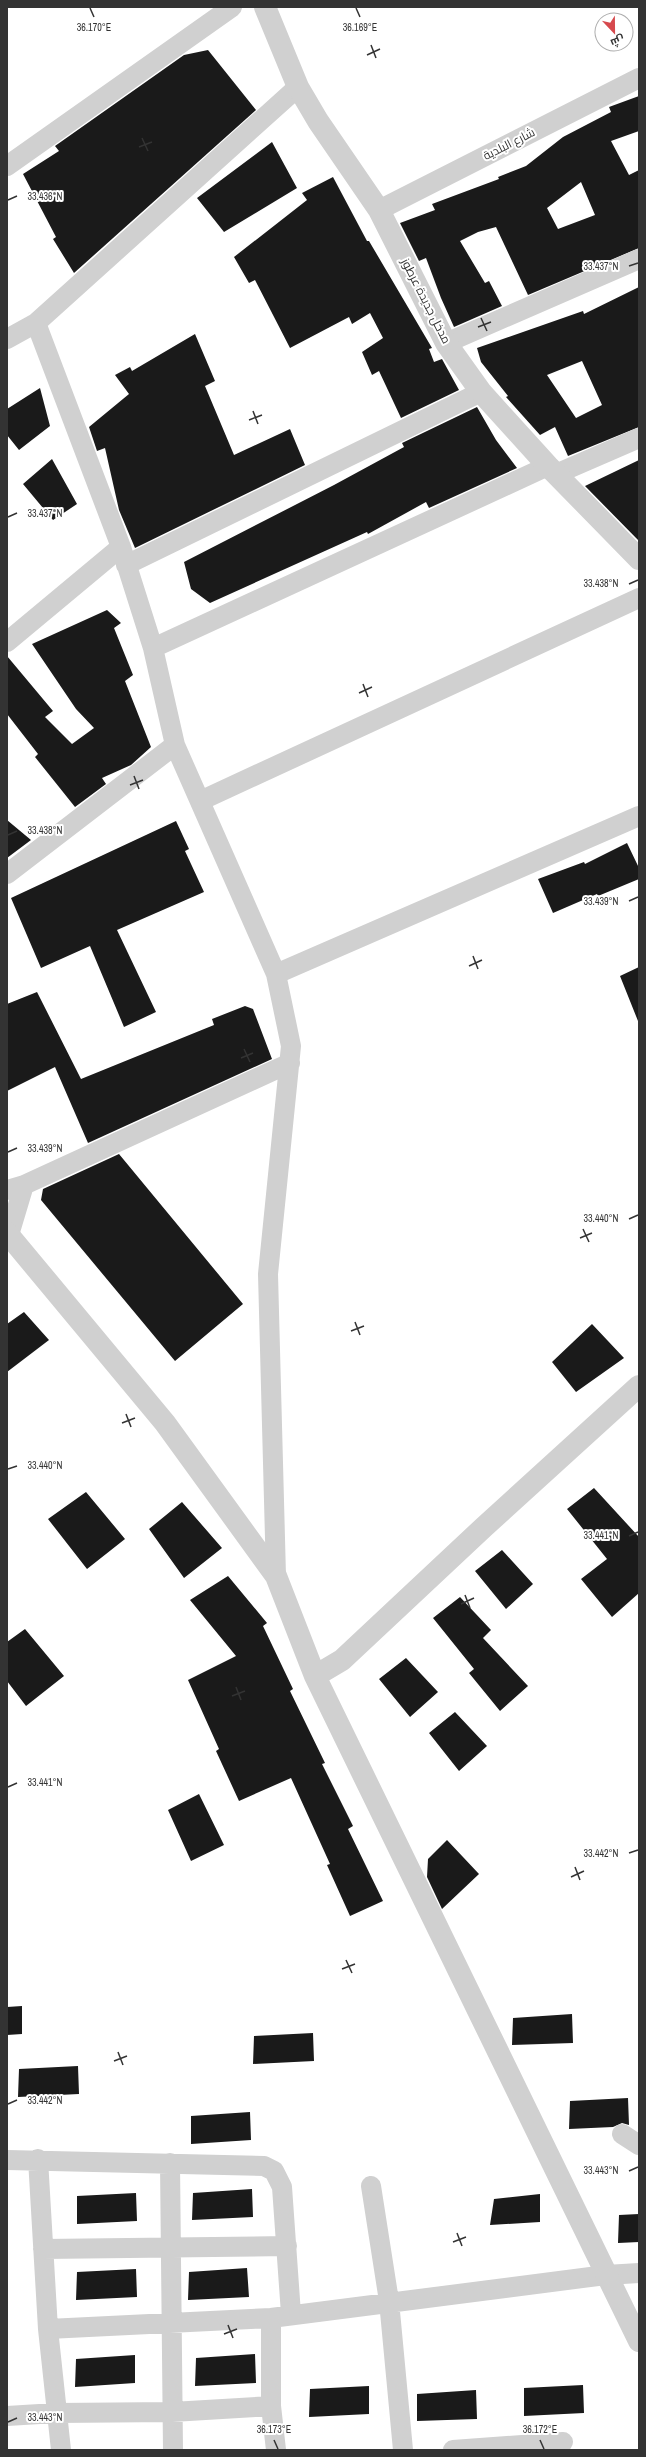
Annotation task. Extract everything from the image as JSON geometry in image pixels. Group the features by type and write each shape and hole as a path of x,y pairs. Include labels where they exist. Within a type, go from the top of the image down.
{"street":[{"path":"7,166 232,7"},
{"name":"مدخل جديدة عرطوز","path":"265,7 298,88 318,122 379,210 446,343 481,392 552,470 639,559"},
{"name":"شارع البلدية","path":"379,210 639,78"},
{"path":"7,339 36,323 298,88"},
{"path":"446,343 639,259"},
{"path":"36,323 124,556 152,648 176,745 276,974 291,1046 268,1274 276,1576"},
{"path":"7,642 124,556 481,392"},
{"path":"152,648 552,470 639,438"},
{"path":"200,801 639,598"},
{"path":"7,874 176,745"},
{"path":"276,974 639,816"},
{"path":"290,1063 16,1188 8,1234 165,1423 276,1576 315,1676 639,2341"},
{"path":"315,1676 342,1660 484,1526 639,1386"},
{"path":"622,2134 639,2145"},
{"path":"38,2159 48,2329 61,2450"},
{"path":"7,2160 38,2159 264,2166 274,2171 282,2187 291,2314"},
{"path":"170,2163 170,2322 173,2450"},
{"path":"371,2186 389,2301 403,2450"},
{"path":"43,2249 287,2246"},
{"path":"48,2329 271,2318 389,2301 606,2275 639,2273"},
{"path":"271,2318 272,2406 276,2450"},
{"path":"7,2416 56,2413 172,2412 272,2406"},
{"path":"453,2450 563,2442"}],"building":[{"path":"208,50 256,110 74,273 53,239 56,237 23,174 59,151 55,146 184,55"},
{"path":"639,96 639,131 611,141 629,175 639,170 639,248 528,295 496,227 478,232 460,241 485,283 489,281 502,306 454,327 426,258 419,261 400,223 435,210 432,204 499,179 498,177 526,166 563,137 611,112 609,107","holes":["581,182 595,215 558,229 547,208"]},
{"path":"272,142 297,188 224,232 197,198"},
{"path":"333,177 367,241 369,241 432,348 429,349 434,362 442,359 459,390 401,418 379,371 372,375 362,352 383,338 370,313 352,324 349,317 290,348 255,280 249,283 234,257 307,200 302,193"},
{"path":"639,287 639,427 568,456 555,427 540,435 506,397 508,396 481,362 477,348 583,311 584,314","holes":["582,361 602,405 576,418 547,375"]},
{"path":"195,334 215,381 205,386 234,455 290,429 305,465 135,548 119,510 105,448 97,451 89,427 129,394 115,375 130,367 132,371"},
{"path":"40,388 50,426 19,450 7,435 7,409"},
{"path":"477,407 496,440 517,468 429,508 426,502 368,534 367,532 210,603 191,589 184,562 334,485 404,447 402,443"},
{"path":"52,459 77,504 53,520 23,484"},
{"path":"639,460 639,541 585,486"},
{"path":"107,610 121,623 114,628 133,675 125,681 151,747 131,765 102,778 106,784 75,807 35,757 38,754 7,714 7,656 53,711 45,717 72,744 94,728 76,709 32,644"},
{"path":"7,820 31,840 7,858"},
{"path":"176,821 189,849 185,851 204,892 117,930 156,1012 124,1027 90,946 41,968 11,898"},
{"path":"627,843 639,868 639,879 598,896 597,894 553,913 538,879 584,862 585,864"},
{"path":"639,967 639,1021 638,1021 620,976"},
{"path":"37,992 81,1079 214,1025 212,1019 245,1006 253,1009 272,1059 88,1143 55,1067 7,1091 7,1004"},
{"path":"119,1154 243,1304 175,1361 41,1200 43,1189"},
{"path":"24,1312 49,1340 7,1372 7,1324"},
{"path":"592,1324 624,1358 576,1392 552,1362"},
{"path":"594,1488 639,1537 639,1593 612,1617 581,1579 607,1559 567,1509"},
{"path":"86,1492 125,1539 87,1569 48,1519"},
{"path":"182,1502 222,1548 184,1578 149,1529"},
{"path":"502,1550 533,1584 506,1609 475,1571"},
{"path":"228,1576 267,1623 263,1626 293,1689 290,1691 325,1763 322,1764 353,1826 348,1829 383,1901 350,1916 327,1865 330,1864 291,1778 239,1801 216,1751 219,1749 188,1680 236,1656 190,1600"},
{"path":"460,1597 491,1630 483,1638 528,1686 500,1711 469,1673 474,1669 433,1618"},
{"path":"25,1629 64,1676 26,1706 7,1681 7,1642"},
{"path":"406,1658 438,1692 410,1717 379,1679"},
{"path":"455,1712 487,1746 459,1771 429,1733"},
{"path":"199,1794 224,1845 191,1861 168,1810"},
{"path":"447,1840 479,1874 442,1909 427,1877 428,1859"},
{"path":"22,2006 22,2034 7,2035 7,2007"},
{"path":"572,2014 573,2043 512,2045 513,2018"},
{"path":"313,2033 314,2061 253,2064 254,2036"},
{"path":"78,2066 79,2094 18,2097 19,2069"},
{"path":"628,2098 629,2125 622,2123 613,2127 569,2129 570,2101"},
{"path":"250,2112 251,2140 191,2144 191,2116"},
{"path":"252,2189 253,2217 192,2220 193,2193"},
{"path":"136,2193 137,2221 77,2224 77,2196"},
{"path":"540,2194 540,2222 490,2225 494,2199"},
{"path":"639,2214 639,2242 618,2243 619,2215"},
{"path":"247,2268 249,2297 188,2300 189,2272"},
{"path":"136,2269 137,2297 76,2300 77,2272"},
{"path":"255,2354 256,2383 195,2386 196,2358"},
{"path":"135,2355 135,2383 75,2387 76,2359"},
{"path":"583,2385 584,2413 524,2416 524,2388"},
{"path":"369,2386 369,2414 309,2417 310,2389"},
{"path":"476,2390 477,2419 417,2421 417,2394"}]}
